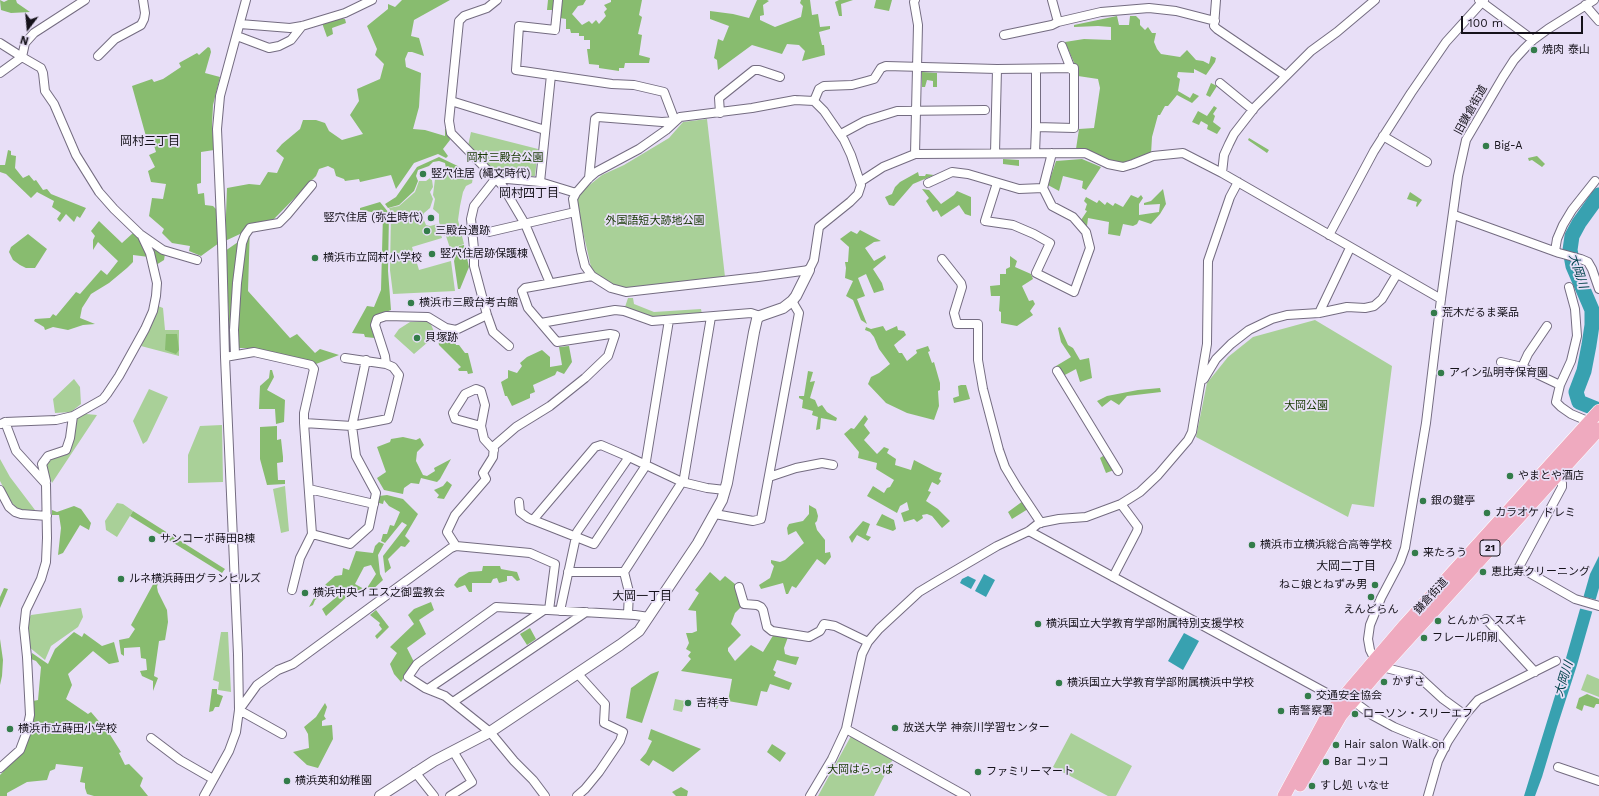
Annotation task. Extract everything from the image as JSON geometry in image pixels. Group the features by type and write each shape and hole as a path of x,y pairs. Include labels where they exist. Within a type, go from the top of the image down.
{"main road":[{"name":"鎌倉街道","path":"1378,663 1555,476 1594,426 1599,411"},
{"name":"鎌倉街道","path":"1284,796 1325,720 1347,702 1378,663 1594,426"},
{"name":"鎌倉街道","path":"1293,796 1341,715 1347,702"}],"street":[{"path":"0,73 22,57 25,43 34,33 85,0"},
{"path":"98,56 115,39 141,25 145,13 143,0"},
{"path":"204,796 229,751 234,738 239,710 238,654 225,357 218,115 220,96 246,0"},
{"path":"240,24 290,28 302,26 345,13 372,0"},
{"path":"497,0 487,8 464,16 459,21 449,121 451,133 502,185 524,224 550,283"},
{"path":"558,0 555,30 519,26 516,70 612,84 634,85 664,92 675,121"},
{"path":"915,0 914,2 918,25 915,154"},
{"path":"1052,0 1058,22"},
{"path":"1216,0 1214,26 1286,76"},
{"path":"1222,173 1224,155 1228,144 1253,110 1311,51 1337,32 1375,0"},
{"name":"旧鎌倉街道","path":"1378,663 1370,650 1368,640 1370,625 1381,598 1400,562 1405,548 1424,433 1458,176 1466,140 1514,60 1533,40 1594,0"},
{"path":"1329,235 1374,151 1446,42 1481,1 1533,40"},
{"path":"1585,5 1599,21"},
{"path":"1004,35 1052,26 1058,22 1101,12 1149,8 1176,11 1214,21"},
{"path":"237,36 269,48 280,46 291,40 302,26"},
{"path":"0,44 41,68 45,91 54,104 76,155 99,192 114,209 140,234 163,250 197,260"},
{"path":"1062,46 1071,69"},
{"path":"814,101 819,88 824,86 840,86 867,81 874,78 881,68 886,66 1036,70 1074,68 1074,128 1036,127"},
{"path":"995,153 997,69"},
{"path":"720,113 719,98 754,70 760,70 780,77"},
{"path":"1035,153 1036,70"},
{"path":"540,182 544,130 551,75"},
{"path":"1220,84 1253,110"},
{"path":"451,100 544,130"},
{"path":"541,323 615,310 624,311 652,321 751,313 760,316 783,308 796,296 809,270 814,260 819,227 858,194 861,185 851,155 841,134 824,111 814,101 795,100 720,113 680,117 666,130 639,149 596,172 576,193 573,199 584,261 585,266 592,276 611,288 626,292 764,277 809,270"},
{"path":"841,134 865,121 897,111 985,110"},
{"path":"589,178 595,119 598,117 662,122 675,121"},
{"path":"1384,136 1427,162"},
{"path":"996,183 985,221 1013,225 1050,243 1036,273 1074,292 1090,248 1086,232 1073,217 1052,206 1043,188 1052,153"},
{"path":"860,182 883,167 915,154 1085,153 1108,164 1123,167 1153,156 1183,153 1238,182 1350,248 1441,299"},
{"path":"928,184 952,172 968,174 1019,189 1043,188"},
{"path":"496,178 540,182 576,193"},
{"path":"496,178 474,206 471,219 474,266 493,332 509,346"},
{"path":"1557,252 1557,239 1563,225 1572,210 1595,181"},
{"path":"810,796 832,759 846,729 860,661 868,642 879,629 920,592 997,546 1029,531 1041,523 1059,519 1086,517 1121,504 1140,492 1158,475 1188,440 1192,432 1202,383 1207,344 1208,261 1230,197 1238,182"},
{"path":"235,356 234,330 237,283 242,243 245,235 250,228 279,223 312,185"},
{"path":"489,232 575,212"},
{"path":"1454,215 1588,262 1599,289"},
{"path":"46,484 16,451 3,423 35,422 73,416 102,399 107,394 134,352 152,311 156,296 157,282 150,254 140,234"},
{"path":"1319,313 1350,248"},
{"path":"942,259 961,283 962,287 954,313 957,324 978,324 978,360 983,389 1005,467 1041,523"},
{"path":"1202,383 1216,359 1231,344 1249,330 1272,318 1287,315 1319,313 1347,307 1365,308 1374,306 1382,299 1397,274"},
{"path":"456,546 447,532 455,515 486,479 483,473 493,457 494,446 516,427 565,395 608,356 615,335 610,334 557,342 528,308 522,291 525,288 592,276"},
{"path":"1569,286 1575,310 1576,336 1572,361 1560,385 1556,402 1561,408 1594,426"},
{"path":"715,514 753,521 761,519 799,313 792,301"},
{"path":"386,364 385,356 375,325 377,318 386,316 426,317 450,330 456,330 487,315"},
{"path":"380,796 415,772 490,732 636,634 698,543 715,514 725,490 755,325 760,316"},
{"path":"628,614 629,592 624,572 684,478 711,317"},
{"path":"519,502 520,512 533,520 594,544 645,465 669,320"},
{"path":"1522,367 1528,354 1547,326"},
{"path":"225,357 254,352 311,366 314,369 304,413 312,534 300,558 292,590"},
{"path":"304,423 352,426 388,419 399,375 393,368 386,364 345,358"},
{"path":"312,534 350,544 368,527 376,493 356,456 352,426 366,360"},
{"path":"1501,362 1522,367 1560,385"},
{"path":"1057,371 1118,471"},
{"path":"481,426 455,419 453,413 465,394 476,389 481,391 485,405 481,426 484,439 494,450"},
{"path":"0,768 20,750 26,734 30,715 24,628 26,610 42,578 46,562 46,484 42,464 48,456 66,450 70,438 73,416"},
{"path":"533,520 595,447 601,445 682,482 707,488 725,490"},
{"path":"560,610 577,532 629,457"},
{"path":"769,476 796,468 822,463 833,465"},
{"path":"1555,476 1562,483 1562,487 1518,567 1575,599 1599,606"},
{"path":"310,489 374,504"},
{"path":"0,490 9,507 14,512 46,516"},
{"path":"1113,577 1137,531 1138,526 1121,504"},
{"path":"1029,531 1394,727 1445,748"},
{"path":"239,710 257,685 278,670 293,664 451,548 456,546 530,553 555,564 546,610 428,689"},
{"path":"568,572 624,572"},
{"path":"739,587 744,604 757,605 764,610 767,627 772,631 809,637 820,631 824,624 835,626 868,642"},
{"path":"544,796 533,780 514,761 490,732 445,696 428,689 408,677 418,664 496,607 628,614 649,617"},
{"path":"453,702 586,612"},
{"path":"1486,620 1535,672"},
{"path":"1428,796 1438,761 1465,715 1478,700 1556,661"},
{"path":"1378,663 1418,676 1442,699 1465,715"},
{"path":"577,673 605,704 604,723 623,732 620,741 599,772 577,796"},
{"path":"239,710 282,734"},
{"path":"846,729 966,796"},
{"path":"151,738 180,760 214,779"},
{"path":"450,796 472,782 453,751"},
{"path":"1558,767 1599,781"},
{"path":"415,772 434,796"}],"green space":[{"path":"0,0 4,2 8,0 16,0 17,3 30,12 11,13 1,10"},
{"path":"402,0 450,0 414,20 411,36 419,38 424,56 408,52 405,59 406,67 421,73 419,107 413,129 425,130 445,136 445,129 448,128 450,140 443,149 448,156 446,158 438,154 414,163 396,189 391,175 360,182 359,179 345,181 344,179 336,176 334,169 328,166 319,169 316,176 274,219 250,225 248,291 290,338 297,334 315,353 320,349 339,355 316,364 255,348 237,348 230,335 225,251 241,240 240,234 225,241 227,188 249,184 260,185 268,172 277,173 284,158 276,151 300,129 303,120 316,120 325,123 329,131 342,140 363,134 350,115 359,101 357,89 380,79 384,64 375,55 377,49 367,26 388,9 388,4 395,7"},
{"path":"548,0 554,0 553,10 547,10"},
{"path":"561,0 586,0 583,5 578,6 572,14 582,25 589,21 592,24 596,20 599,24 606,16 604,12 607,9 604,5 611,2 611,0 642,0 639,15 642,17 638,34 642,35 639,55 650,58 649,63 625,63 624,68 619,68 619,71 599,68 599,65 589,64 587,49 590,49 590,40 584,40 584,36 579,36 579,33 571,33 570,29 566,29 566,19 560,18"},
{"path":"757,0 769,1 763,5 764,15 760,16 760,20 775,27 801,17 803,6 800,3 801,0 810,0 812,15 818,14 820,27 830,26 830,29 819,32 822,45 824,45 825,55 802,61 805,51 799,45 787,44 782,54 752,45 718,70 717,60 714,58 718,39 723,41 729,26 710,19 710,11 749,18"},
{"path":"839,0 853,0 841,4 842,16 839,16 835,2"},
{"path":"876,0 892,0 889,11 874,8"},
{"path":"1117,16 1119,25 1129,25 1130,16 1136,16 1140,20 1140,25 1145,30 1148,27 1152,33 1156,33 1154,42 1161,54 1180,57 1187,50 1196,60 1209,64 1211,56 1216,58 1206,75 1194,69 1194,73 1178,72 1177,77 1180,79 1178,91 1190,98 1193,93 1199,96 1192,103 1177,95 1168,106 1165,106 1160,115 1158,115 1152,137 1151,154 1123,164 1108,161 1076,149 1079,129 1094,128 1100,88 1098,79 1078,76 1076,67 1065,42 1084,39 1111,40 1111,27 1074,27 1074,25"},
{"path":"340,18 345,19 346,23 332,28 333,34 327,37 322,23"},
{"path":"208,47 210,48 211,52 205,73 220,77 213,105 212,125 214,150 201,152 201,183 197,184 198,194 204,193 205,205 213,206 216,209 219,243 201,256 189,251 190,246 172,243 162,233 164,229 149,216 152,198 163,199 166,184 151,182 148,171 155,167 149,155 156,152 152,139 147,140 132,86 152,79 154,82 163,79 181,67 179,63 197,53 199,55"},
{"path":"922,72 937,73 937,87 933,87 933,81 927,80 925,87 922,87"},
{"path":"1211,83 1217,86 1210,97 1206,95"},
{"path":"1214,106 1217,108 1213,114 1215,116 1213,122 1221,128 1217,134 1207,129 1208,125 1201,121 1199,125 1192,122 1198,111 1207,116"},
{"name":"外国語短大跡地公園","path":"707,119 725,277 628,289 612,285 599,278 591,267 576,201 582,191 602,175 624,165 669,138 683,122"},
{"name":"岡村三殿台公園","path":"471,132 538,149 535,176 510,177 497,174 468,146"},
{"path":"1249,138 1269,150 1267,153 1248,140"},
{"path":"8,150 11,151 11,155 16,156 15,168 23,178 29,175 34,181 36,180 43,190 47,189 51,194 86,208 80,218 77,216 74,222 66,214 60,222 57,219 61,213 52,207 54,201 37,192 31,198 6,174 0,172 0,165 5,165"},
{"path":"1537,156 1545,164 1542,167 1532,160 1529,161 1528,158"},
{"path":"439,157 468,171 462,176 454,176 449,168 446,168 445,163 439,161 433,162 429,166 418,170 416,176 418,181 414,191 399,205 388,208 385,204 396,197 417,167"},
{"path":"1003,159 1019,160 1019,166 1003,164"},
{"path":"1082,159 1101,167 1086,190 1082,188 1083,181 1063,176 1059,191 1048,185 1056,161"},
{"path":"446,168 449,169 454,176 462,176 469,171 473,177 472,183 466,186 463,192 458,220 464,244 458,246 454,260 446,236 444,236 439,222 439,214 433,209 435,199 433,195 435,179 436,176 444,175"},
{"path":"918,172 919,176 925,176 926,174 934,175 913,184 894,206 889,205 885,197 892,194 895,187 900,182"},
{"path":"430,178 432,180 433,187 430,192 433,199 430,208 424,213 423,218 426,225 430,226 438,224 442,238 412,247 419,270 451,261 455,291 393,294 390,270 391,212 389,208 399,206 415,192 419,181 426,181"},
{"path":"922,189 929,190 941,204 954,195 957,191 971,197 971,216 965,214 959,205 941,217 937,210 933,212 926,201 929,198"},
{"path":"1163,189 1166,204 1151,224 1139,220 1137,224 1133,226 1123,224 1120,236 1108,234 1109,222 1088,218 1087,226 1085,227 1081,220 1087,211 1085,210 1087,204 1084,201 1086,197 1097,203 1099,200 1105,205 1107,202 1113,206 1115,203 1123,207 1131,195 1138,198 1141,195 1143,198 1139,204 1139,215 1159,212 1160,204 1144,205 1144,203 1151,201"},
{"path":"1410,192 1422,200 1417,207 1417,202 1407,199"},
{"path":"380,202 389,213 388,271 391,310 373,317 372,331 375,338 365,337 364,334 352,333 367,306 374,307 381,290 383,214 360,210 360,208"},
{"path":"99,221 122,243 133,233 145,245 149,257 133,255 133,262 127,268 109,283 91,294 82,308 80,318 95,324 83,325 68,330 53,327 45,330 44,327 34,321 35,319 50,318 53,314 56,316 76,292 80,294 101,270 107,275 118,261 98,242 93,250 93,240 95,236 91,231"},
{"path":"860,230 881,241 874,242 865,248 874,261 885,255 886,258 873,269 882,283 884,290 874,293 866,274 858,278 865,296 857,299 867,324 861,320 853,300 846,296 853,281 845,278 845,262 848,262 849,247 840,239 851,231 857,234"},
{"path":"28,234 47,249 35,268 26,268 20,265 13,260 9,252 11,247"},
{"path":"147,241 165,254 164,260 156,265"},
{"path":"464,245 469,267 460,289 458,289 454,261 459,246"},
{"path":"1010,256 1017,261 1015,267 1031,274 1033,279 1022,286 1029,301 1033,300 1035,304 1030,311 1033,315 1017,326 1001,323 1001,312 999,311 1000,296 991,296 990,286 1000,285 1000,274 1006,274 1006,269 1010,267"},
{"path":"628,298 633,298 634,304 654,312 701,309 702,314 652,318 625,307"},
{"path":"158,306 163,308 165,330 179,330 179,356 141,346"},
{"name":"大岡公園","path":"1315,320 1392,366 1374,507 1352,504 1348,517 1196,437 1207,383 1228,357 1253,337"},
{"name":"貝塚跡","path":"410,322 430,322 438,341 428,342 414,354 394,336 399,329"},
{"path":"883,326 886,331 897,326 898,330 904,331 906,335 894,345 907,361 917,353 916,350 928,346 930,351 928,352 932,363 934,362 940,383 940,390 938,391 939,406 934,420 907,413 886,403 868,384 871,377 879,373 890,364 879,349 874,337 870,332 865,330 866,327 871,329"},
{"path":"1060,327 1068,345 1073,348 1080,360 1089,358 1092,378 1080,382 1076,369 1063,376 1056,366 1071,357 1061,342 1058,328"},
{"path":"166,334 177,334 179,350 176,354 165,350"},
{"path":"437,335 452,344 455,342 456,345 459,345 465,353 468,353 473,373 468,374 467,371 459,371 458,369 461,367 439,345"},
{"path":"569,346 572,362 564,374 557,371 555,375 533,385 535,392 530,394 530,398 512,406 507,396 505,396 501,382 508,378 508,370 517,373 522,366 520,363 527,357 542,350 550,357 550,367 562,365 559,347"},
{"path":"270,370 272,370 274,377 267,390 285,400 284,422 276,424 275,409 259,409 260,386 269,378"},
{"path":"808,371 813,372 810,382 815,381 810,398 815,400 818,407 822,405 827,412 837,418 836,421 821,418 820,429 816,430 818,417 812,415 813,411 802,408 803,400 799,398 799,396 804,396"},
{"path":"74,379 80,387 81,404 71,412 55,413 53,399"},
{"path":"966,385 970,399 954,403 953,398 959,396 958,386"},
{"path":"1160,388 1161,392 1127,396 1119,405 1111,400 1102,407 1097,401 1107,396 1138,390"},
{"path":"149,389 168,397 147,441 143,444 133,421"},
{"path":"80,415 97,415 52,483 46,464 49,459 65,455 74,440 76,418"},
{"path":"865,415 868,419 864,425 870,433 864,440 877,454 884,447 889,449 887,453 896,459 895,465 911,470 914,460 942,473 939,479 941,481 938,485 932,482 928,491 931,492 926,501 938,509 950,521 942,528 932,516 927,514 922,515 923,518 917,522 914,519 904,522 901,513 909,510 907,502 900,506 897,513 867,496 873,486 884,493 894,480 876,469 877,463 858,458 859,452 844,434 851,428 854,429"},
{"path":"222,425 223,482 188,483 188,455 200,426"},
{"path":"277,426 277,440 281,439 283,457 283,462 277,463 278,480 285,480 285,484 267,485 260,459 260,427"},
{"path":"403,437 416,440 420,438 424,445 417,452 416,461 423,475 427,476 435,471 434,468 451,459 437,482 421,478 419,484 411,483 404,488 403,494 384,490 377,478 386,472 377,447 390,442 391,439"},
{"path":"1103,456 1107,457 1114,470 1106,473 1100,458"},
{"path":"0,459 10,477 35,510 26,511 16,508 10,500 0,481"},
{"path":"447,481 452,485 444,499 437,498 439,495 434,490 443,486"},
{"path":"285,486 289,531 281,533 273,489"},
{"path":"387,495 403,499 418,514 405,536 410,541 405,547 401,546 388,559 391,568 385,573 383,556 407,525 402,522 385,543 381,541 383,534 387,534 390,525 394,526 400,512 389,506 384,500 383,504 379,503 379,496"},
{"path":"1023,501 1028,509 1012,519 1008,512"},
{"path":"117,503 123,504 133,511 117,537 106,530 105,521"},
{"path":"809,505 816,509 818,516 815,523 817,530 825,540 825,553 830,552 831,557 825,565 817,559 796,588 792,586 788,594 786,594 783,583 761,589 759,585 770,578 774,566 771,563 771,560 780,562 785,560 804,543 796,531 788,535 787,528 789,524 803,521 809,514"},
{"path":"74,506 81,509 91,523 89,530 80,525 63,553 58,555 61,528 59,515 52,515 52,510 57,512"},
{"path":"133,511 225,569 222,573 130,516"},
{"path":"882,514 894,520 896,529 893,531 876,525"},
{"path":"863,521 870,524 866,535 871,537 868,541 857,535 852,543 849,537"},
{"path":"379,542 384,544 378,555 380,574 383,580 370,592 367,588 376,574 371,565 364,567 355,584 364,589 363,591 350,594 326,616 322,609 339,595 333,587 315,600 313,605 309,607 319,589 322,589 335,576 342,575 343,568 349,570 356,551 373,553 375,546"},
{"path":"483,566 500,566 501,569 517,572 520,580 517,581 512,576 507,576 507,581 499,583 497,578 493,579 491,583 472,583 472,592 469,592 465,585 457,588 454,585 459,578 469,572 482,571"},
{"path":"710,572 720,581 725,576 735,584 742,606 735,613 731,624 741,635 728,648 728,651 735,661 751,645 763,652 774,634 788,637 784,648 785,654 799,657 796,665 777,660 773,670 776,672 774,676 792,683 789,690 770,684 767,692 761,691 757,706 728,701 732,679 681,671 691,659 688,656 691,652 686,649 689,643 686,633 697,631 696,611 688,610 699,593 695,590"},
{"path":"157,577 159,578 157,587 158,592 167,610 168,622 165,640 159,641 154,676 158,678 153,691 153,681 142,676 140,671 147,670 146,659 141,658 140,647 124,648 124,656 121,654 119,640 129,638 135,629 131,625"},
{"path":"4,588 8,589 0,608 0,597"},
{"path":"431,602 434,610 419,620 426,634 407,648 414,662 401,682 394,674 390,664 397,653 390,647 414,624 408,615 414,609"},
{"path":"81,608 83,617 78,627 51,646 45,660 29,647 28,620 31,615"},
{"path":"376,610 389,627 377,639 375,636 382,629 379,625 380,623 370,615"},
{"path":"530,628 536,639 527,645 520,634"},
{"path":"74,632 82,637 84,633 102,646 114,642 119,662 109,664 93,651 68,674 72,685 66,699 88,714 91,712 109,733 121,752 119,753 125,765 129,764 143,778 140,786 148,796 94,796 87,794 85,783 80,782 83,767 56,764 55,769 50,771 47,780 27,782 7,793 7,796 0,796 0,775 25,749 33,722 33,701 38,700 41,667 36,661 31,659 32,653 48,664 55,649"},
{"path":"221,632 228,632 231,692 218,690 219,682 213,680"},
{"path":"0,639 3,660 0,685"},
{"path":"659,671 642,723 626,718 631,688 651,674"},
{"path":"1587,674 1599,679 1599,697 1581,690"},
{"path":"212,689 217,689 217,694 223,696 219,707 215,707 213,711 209,712"},
{"path":"1587,694 1599,699 1599,704 1596,704 1594,708 1584,705 1582,711 1576,708 1579,698"},
{"path":"707,698 721,700 717,709 705,705"},
{"path":"675,699 685,701 682,712 673,710"},
{"path":"325,703 327,707 324,716 326,719 322,721 322,726 332,725 333,739 318,768 307,765 293,752 309,748 308,734 304,727 316,717"},
{"path":"651,729 701,749 673,772 653,760 649,766 640,760 646,753 652,741 648,739"},
{"path":"1071,733 1132,766 1116,796 1108,796 1053,767"},
{"name":"大岡はらっぱ","path":"851,736 893,759 874,796 818,796"},
{"path":"772,744 786,753 780,762 767,752"},
{"path":"681,787 688,791 687,796 676,796 672,792"}],"water":[{"path":"1599,556 1599,588 1542,777 1535,796 1524,796 1558,686 1590,574"},
{"path":"984,574 995,580 986,597 975,591"},
{"path":"968,576 976,580 971,589 960,583 962,579"},
{"path":"1184,633 1199,641 1183,670 1168,661"}],"pier":[{"path":"1581,596 1597,600 1594,612 1578,608"}],"waterway":[{"name":"大岡川","path":"1599,195 1579,223 1572,236 1570,250 1573,266 1592,310 1592,325 1584,371 1576,392 1579,402 1599,410"}],"place":[{"name":"焼肉 泰山","path":"1534,50"},
{"name":"Big-A","path":"1486,146"},
{"name":"竪穴住居 (縄文時代)","path":"423,174"},
{"name":"竪穴住居 (弥生時代)","path":"431,218"},
{"name":"三殿台遺跡","path":"427,231"},
{"name":"竪穴住居跡保護棟","path":"432,254"},
{"name":"横浜市立岡村小学校","path":"315,258"},
{"name":"横浜市三殿台考古館","path":"411,303"},
{"name":"荒木だるま薬品","path":"1434,313"},
{"name":"貝塚跡","path":"417,338"},
{"name":"アイン弘明寺保育園","path":"1441,373"},
{"name":"やまとや酒店","path":"1510,476"},
{"name":"銀の鍵亭","path":"1423,501"},
{"name":"カラオケ ドレミ","path":"1487,513"},
{"name":"サンコーポ蒔田B棟","path":"152,539"},
{"name":"横浜市立横浜総合高等学校","path":"1252,545"},
{"name":"来たろう","path":"1415,553"},
{"name":"恵比寿クリーニング","path":"1483,572"},
{"name":"ルネ横浜蒔田グランヒルズ","path":"121,579"},
{"name":"ねこ娘とねずみ男","path":"1375,585"},
{"name":"横浜中央イエス之御霊教会","path":"305,593"},
{"name":"えんどらん","path":"1371,597"},
{"name":"とんかつ スズキ","path":"1438,621"},
{"name":"横浜国立大学教育学部附属特別支援学校","path":"1038,624"},
{"name":"フレール印刷","path":"1424,638"},
{"name":"かずさ","path":"1384,682"},
{"name":"横浜国立大学教育学部附属横浜中学校","path":"1059,683"},
{"name":"交通安全協会","path":"1308,696"},
{"name":"吉祥寺","path":"688,703"},
{"name":"南警察署","path":"1281,711"},
{"name":"ローソン・スリーエフ","path":"1355,714"},
{"name":"放送大学 神奈川学習センター","path":"895,728"},
{"name":"横浜市立蒔田小学校","path":"10,729"},
{"name":"Hair salon Walk on","path":"1336,745"},
{"name":"Bar コッコ","path":"1326,762"},
{"name":"ファミリーマート","path":"978,772"},
{"name":"横浜英和幼稚園","path":"287,781"},
{"name":"すし処 いなせ","path":"1312,786"}],"district":[{"name":"岡村三丁目","path":"150,141"},
{"name":"岡村四丁目","path":"529,193"},
{"name":"大岡二丁目","path":"1346,566"},
{"name":"大岡一丁目","path":"642,596"}]}
